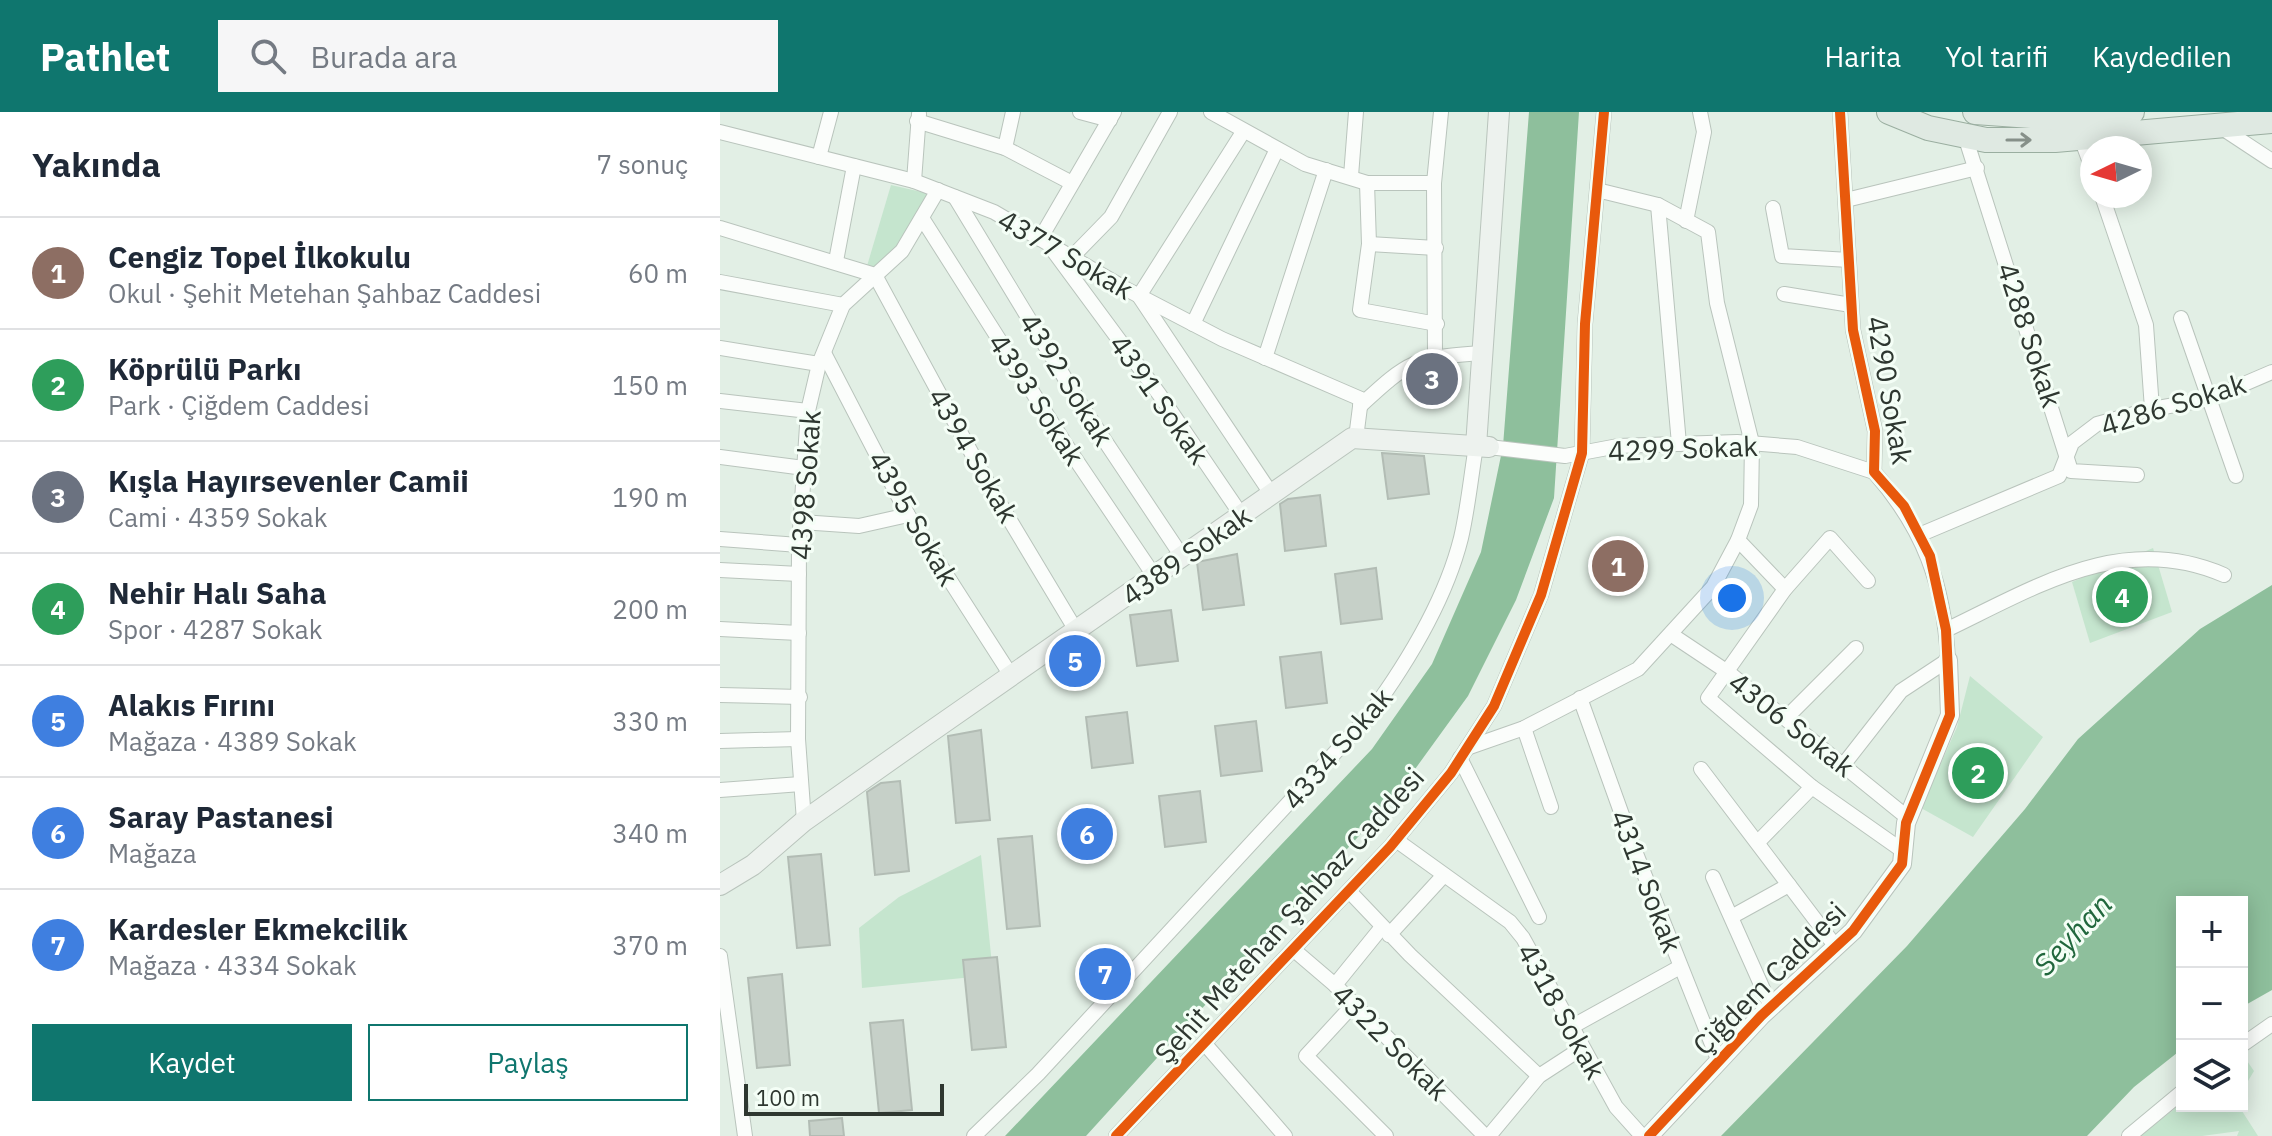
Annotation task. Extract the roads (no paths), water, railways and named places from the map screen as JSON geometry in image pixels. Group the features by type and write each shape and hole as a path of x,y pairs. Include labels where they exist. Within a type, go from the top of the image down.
{"main road":[{"name":"4334 Sokak","path":"1483,447 1482,353 1499,112"},
{"path":"1889,112 1928,128 1986,140 2080,138"},
{"path":"1975,112 2060,118 2132,112"},
{"path":"2104,136 2272,121"},
{"path":"1356,438 1483,447"},
{"name":"4389 Sokak","path":"720,885 753,865 804,821 1356,438"}],"street":[{"path":"819,157 831,112"},
{"path":"1005,148 1013,112"},
{"path":"1044,241 1072,183 1112,116 1080,112"},
{"path":"1072,257 1111,217 1170,112"},
{"path":"1211,112 1236,123 1305,164 1367,183 1434,183"},
{"path":"1351,176 1356,112"},
{"path":"1435,356 1434,183 1441,112"},
{"name":"Şehit Metehan Şahbaz Caddesi","path":"1116,1136 1396,840 1463,753 1494,706 1541,595 1582,453 1585,324 1604,112"},
{"name":"4290 Sokak","path":"1840,112 1853,330 1875,431 1874,472 1904,506 1930,556 1946,630 1948,660"},
{"path":"1686,221 1704,132 1702,114"},
{"path":"914,181 918,116 1005,148 1072,183"},
{"path":"1236,123 1139,296 1272,495"},
{"path":"2218,126 2272,161"},
{"name":"4377 Sokak","path":"720,132 914,181 994,212 1193,324 1361,399 1360,406"},
{"name":"4288 Sokak","path":"1965,136 2068,454"},
{"path":"1193,324 1277,149"},
{"path":"836,261 854,166"},
{"path":"1846,200 1977,168"},
{"path":"1265,358 1326,170"},
{"path":"1367,183 1369,244 1360,310 1437,324"},
{"name":"4398 Sokak","path":"804,821 798,739 799,545 808,411 821,358 843,305 902,251 938,190"},
{"path":"1539,917 1463,753 1524,728 1638,669 1713,587 1738,540 1751,505 1752,443 1717,303 1708,232 1658,205 1597,190"},
{"name":"4392 Sokak","path":"955,197 1083,408 1183,558"},
{"path":"1658,205 1679,444"},
{"path":"1773,208 1782,256 1849,260"},
{"path":"2106,208 2146,325 2152,409"},
{"name":"4393 Sokak","path":"922,218 1050,421 1155,577"},
{"path":"720,228 875,275"},
{"name":"4391 Sokak","path":"1044,241 1159,394 1242,516"},
{"path":"1369,244 1436,248"},
{"name":"4394 Sokak","path":"875,275 990,487 1077,632"},
{"path":"720,282 843,305"},
{"path":"1784,294 1851,305"},
{"path":"2181,318 2236,476"},
{"path":"720,348 821,358"},
{"path":"1356,438 1360,406 1403,366 1435,356 1482,353"},
{"name":"4395 Sokak","path":"821,358 908,515 1012,677"},
{"name":"4286 Sokak","path":"1919,535 2059,476 2072,443 2097,424 2152,409 2209,399 2272,372"},
{"path":"720,401 808,411"},
{"name":"4299 Sokak","path":"1483,447 1565,456 1618,446 1752,443 1797,447 1874,472"},
{"name":"4334 Sokak","path":"974,1136 1049,1063 1362,725 1398,676 1431,613 1461,539 1483,447"},
{"path":"2068,454 2071,471 2137,475"},
{"path":"720,457 804,468"},
{"path":"801,522 859,526 908,515"},
{"path":"1868,581 1830,538 1785,589 1729,673 1708,698 1812,787 1903,851"},
{"path":"720,539 799,545"},
{"path":"1738,540 1785,589"},
{"path":"1946,630 2073,569 2148,556 2194,562 2224,575"},
{"path":"720,570 799,574"},
{"path":"720,629 799,633"},
{"name":"4306 Sokak","path":"1672,635 1729,673 1908,818"},
{"path":"1786,718 1856,648"},
{"path":"1844,764 1901,691 1948,660"},
{"name":"Çiğdem Caddesi","path":"1649,1136 1771,1007 1853,931 1902,864 1908,818 1950,715 1948,660"},
{"path":"720,695 800,697"},
{"name":"4314 Sokak","path":"1580,698 1680,967 1719,1062"},
{"path":"1524,728 1551,807"},
{"path":"720,741 798,739"},
{"path":"1701,769 1759,841 1836,947"},
{"path":"720,790 801,784"},
{"path":"1759,841 1812,787"},
{"name":"4318 Sokak","path":"1396,840 1510,922 1523,938 1616,1107 1642,1136"},
{"path":"1335,985 1444,875"},
{"path":"1713,877 1771,1007"},
{"path":"1733,916 1789,885"},
{"path":"1349,891 1386,931 1539,1076"},
{"name":"4322 Sokak","path":"1294,950 1335,985 1487,1136"},
{"path":"720,956 745,1136"},
{"path":"1573,1026 1680,967"},
{"path":"1353,1005 1306,1056 1386,1136"},
{"path":"2248,1041 2272,1024"},
{"path":"1205,1044 1283,1135"},
{"path":"1487,1136 1539,1076 1582,1048"},
{"path":"2129,1136 2176,1097"}],"water":[{"path":"1529,112 1579,112 1554,498 1516,600 1468,696 1397,794 1086,1136 1005,1136 1372,749 1432,664 1481,552 1503,446"},
{"name":"Seyhan","path":"2272,585 2272,990 2248,1004 2248,896 2176,896 2176,1054 2134,1087 2087,1136 1721,1136 1907,946 2025,809 2078,739 2200,629"}],"place":[{"name":"Kışla Hayırsevenler Camii","path":"1432,379"},
{"name":"Cengiz Topel İlkokulu","path":"1618,566"},
{"name":"Nehir Halı Saha","path":"2122,597"},
{"name":"Alakıs Fırını","path":"1075,661"},
{"name":"Köprülü Parkı","path":"1978,773"},
{"name":"Saray Pastanesi","path":"1087,834"},
{"name":"Kardesler Ekmekcilik","path":"1105,974"}]}
